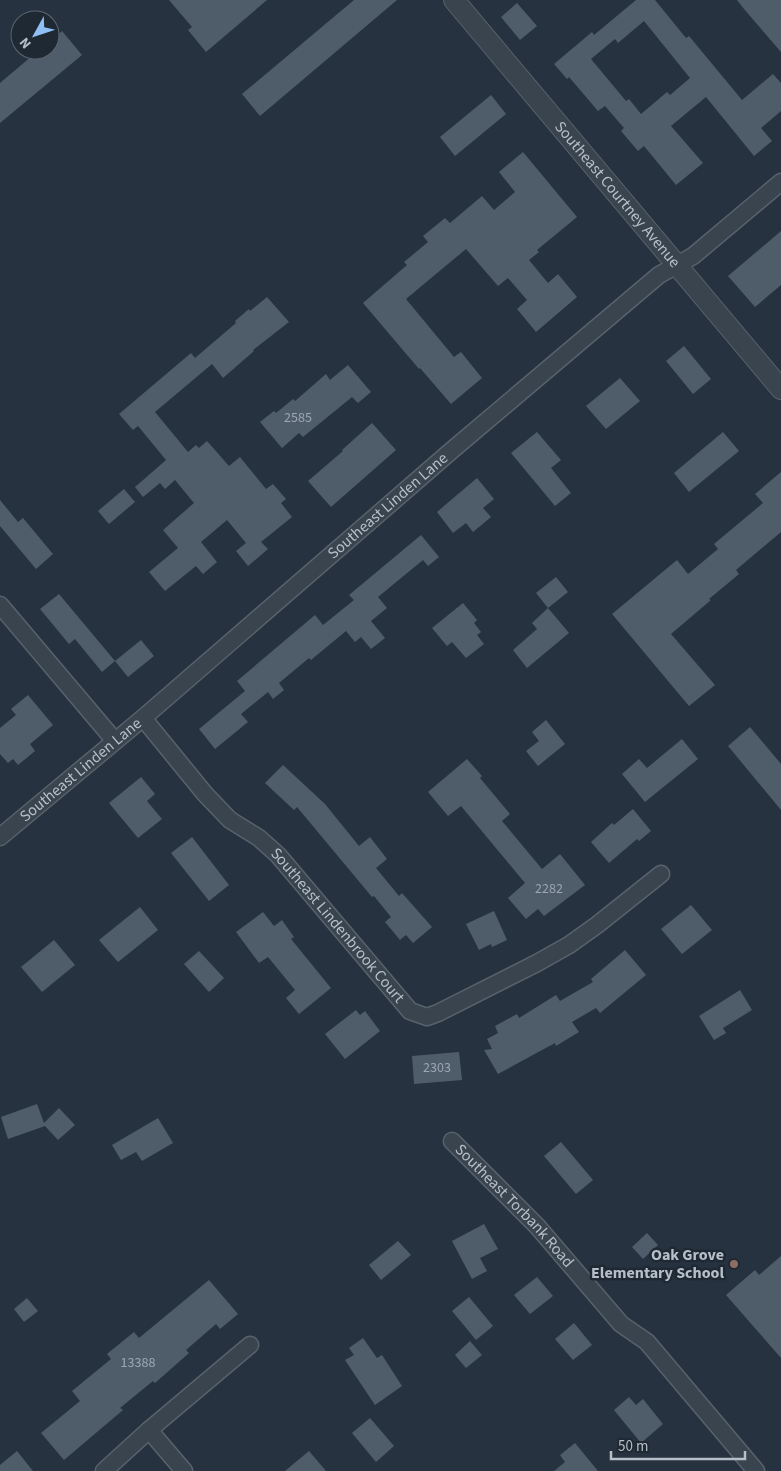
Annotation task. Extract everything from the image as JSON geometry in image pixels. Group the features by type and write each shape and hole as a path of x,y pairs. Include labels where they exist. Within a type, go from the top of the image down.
{"street":[{"name":"Southeast Courtney Avenue","path":"454,0 781,389"},
{"name":"Southeast Linden Lane","path":"0,837 143,718 451,451 659,275 692,256 781,182"},
{"path":"0,605 115,741"},
{"name":"Southeast Lindenbrook Court","path":"143,718 205,794 230,820 259,838 278,855 410,1011 427,1017 537,963 569,945 661,874"},
{"name":"Southeast Torbank Road","path":"452,1141 537,1226 621,1324 647,1342 756,1471"},
{"path":"104,1471 149,1430 250,1345"},
{"path":"149,1430 184,1471"}],"building":[{"path":"169,0 267,0 206,52 188,30 192,27"},
{"path":"354,0 397,0 260,116 242,94"},
{"path":"636,0 655,0 686,38 689,36 742,100 773,74 781,83 781,111 761,128 772,141 754,156 706,97 671,126 703,163 676,185 644,146 638,151 621,131 624,128 605,106 598,111 569,77 567,79 554,64 592,32 594,35","holes":["644,21 690,78 670,95 667,92 641,114 629,99 626,101 591,59 615,39 618,43"]},
{"path":"737,0 781,0 781,52 744,9"},
{"path":"517,3 537,26 520,40 501,17"},
{"path":"62,31 82,55 0,123 0,83 27,60 60,60 60,33"},
{"path":"491,95 506,114 455,156 440,137"},
{"path":"523,152 577,217 537,250 539,252 529,260 548,283 558,274 577,297 536,332 517,309 527,300 508,278 498,286 466,249 406,299 454,357 461,352 482,378 451,404 363,303 407,265 404,262 428,242 423,236 445,218 450,223 482,196 494,210 515,192 499,172"},
{"path":"781,231 781,285 755,307 728,276"},
{"path":"267,297 289,322 253,350 223,378 212,364 155,412 188,452 196,445 199,448 207,441 229,466 240,457 266,489 273,484 286,499 281,503 292,517 261,542 268,549 248,566 236,551 246,543 227,520 201,542 217,562 203,574 196,566 165,591 149,572 178,548 163,530 194,503 175,480 165,489 160,483 143,497 135,487 166,460 138,426 133,430 119,414 191,353 195,358 236,323 235,321 249,309 250,311"},
{"path":"684,346 711,379 693,394 666,361"},
{"path":"348,365 371,392 358,403 352,397 303,437 299,433 282,448 260,422 274,411 276,413 293,399 295,401 326,374 330,380"},
{"path":"620,378 640,401 606,429 586,406"},
{"path":"372,423 396,450 331,507 308,481"},
{"path":"537,432 561,460 551,468 571,493 555,506 511,453"},
{"path":"723,432 739,451 689,492 674,473"},
{"path":"781,472 781,532 736,570 739,574 671,634 715,685 689,706 612,614 677,560 688,574 718,549 714,544 763,503 755,494"},
{"path":"477,478 494,499 483,508 491,517 473,532 466,523 453,533 437,512"},
{"path":"124,489 135,502 109,524 98,511"},
{"path":"0,500 18,522 23,518 53,554 36,569 0,526"},
{"path":"421,535 439,557 428,566 423,560 378,597 387,608 371,621 385,638 371,649 361,637 355,642 346,631 279,683 284,690 273,699 268,692 241,714 248,722 215,749 199,729 245,691 237,681 315,615 323,625 354,600 349,595"},
{"path":"556,577 568,592 548,608 536,593"},
{"path":"59,594 115,661 102,672 75,639 69,644 40,609"},
{"path":"463,603 477,620 474,623 481,632 477,635 484,644 466,658 452,642 447,646 432,628"},
{"path":"548,608 569,633 527,668 513,650 537,629 532,623"},
{"path":"141,640 154,656 128,677 115,661"},
{"path":"28,695 53,725 30,744 35,751 18,765 13,759 8,763 0,754 0,728 16,715 11,709"},
{"path":"546,720 565,744 538,766 526,751 539,741 532,732"},
{"path":"750,727 781,764 781,810 728,746"},
{"path":"682,739 698,759 645,802 622,774 639,759 647,768"},
{"path":"467,759 510,814 502,821 542,869 560,854 585,885 544,916 538,909 526,919 508,898 525,883 461,806 448,816 428,792"},
{"path":"283,765 325,804 359,846 370,837 387,859 376,868 399,896 402,893 432,927 413,943 406,935 400,940 385,922 391,917 374,896 372,897 297,807 294,810 265,783"},
{"path":"141,777 155,794 147,801 162,819 138,838 109,803"},
{"path":"633,809 651,831 639,841 637,839 609,863 591,842 612,823 614,825"},
{"path":"192,837 229,885 209,901 171,853"},
{"path":"691,905 712,930 682,954 661,929"},
{"path":"140,907 158,930 118,962 99,940"},
{"path":"494,911 507,940 492,947 491,944 479,950 466,924"},
{"path":"263,912 274,926 282,920 294,937 291,939 331,988 299,1014 286,998 295,990 268,957 259,963 236,932"},
{"path":"54,940 75,965 42,992 21,967"},
{"path":"625,950 646,975 600,1013 596,1008 572,1022 579,1032 556,1046 555,1043 498,1074 484,1050 492,1049 487,1039 498,1033 495,1026 517,1014 519,1018 556,995 560,1001 593,982 591,979"},
{"path":"199,951 224,978 209,992 184,964"},
{"path":"740,990 752,1010 723,1028 726,1033 714,1040 699,1016"},
{"path":"356,1010 360,1015 365,1011 380,1031 345,1059 325,1034"},
{"path":"459,1052 462,1080 414,1084 412,1056"},
{"path":"37,1104 44,1123 59,1108 75,1125 58,1140 45,1126 8,1139 1,1117"},
{"path":"158,1118 173,1143 142,1161 136,1152 121,1160 112,1145"},
{"path":"561,1142 593,1180 576,1194 544,1156"},
{"path":"484,1224 498,1249 480,1258 487,1271 472,1279 452,1241"},
{"path":"647,1233 658,1245 643,1259 632,1247"},
{"path":"398,1241 411,1255 381,1280 369,1265"},
{"path":"781,1256 781,1358 726,1295 755,1270 759,1275"},
{"path":"537,1277 553,1296 530,1314 514,1295"},
{"path":"209,1280 238,1314 220,1329 216,1324 186,1350 189,1353 155,1383 153,1381 120,1408 123,1410 64,1460 41,1433 80,1401 72,1391 111,1359 107,1354 134,1332 139,1338"},
{"path":"469,1297 493,1326 476,1340 452,1311"},
{"path":"27,1298 38,1311 24,1322 14,1309"},
{"path":"574,1323 592,1345 573,1360 555,1339"},
{"path":"363,1338 377,1358 382,1355 402,1386 375,1405 345,1360 354,1355 349,1348"},
{"path":"470,1341 482,1355 466,1368 455,1355"},
{"path":"629,1397 636,1405 643,1399 663,1424 641,1443 614,1410"},
{"path":"370,1418 394,1446 376,1462 352,1433"},
{"path":"575,1443 598,1471 554,1471 565,1462 560,1455"},
{"path":"17,1451 33,1471 0,1471 0,1465"},
{"path":"309,1451 326,1471 285,1471"}],"place":[{"name":"Oak Grove Elementary School","path":"734,1264"}]}
